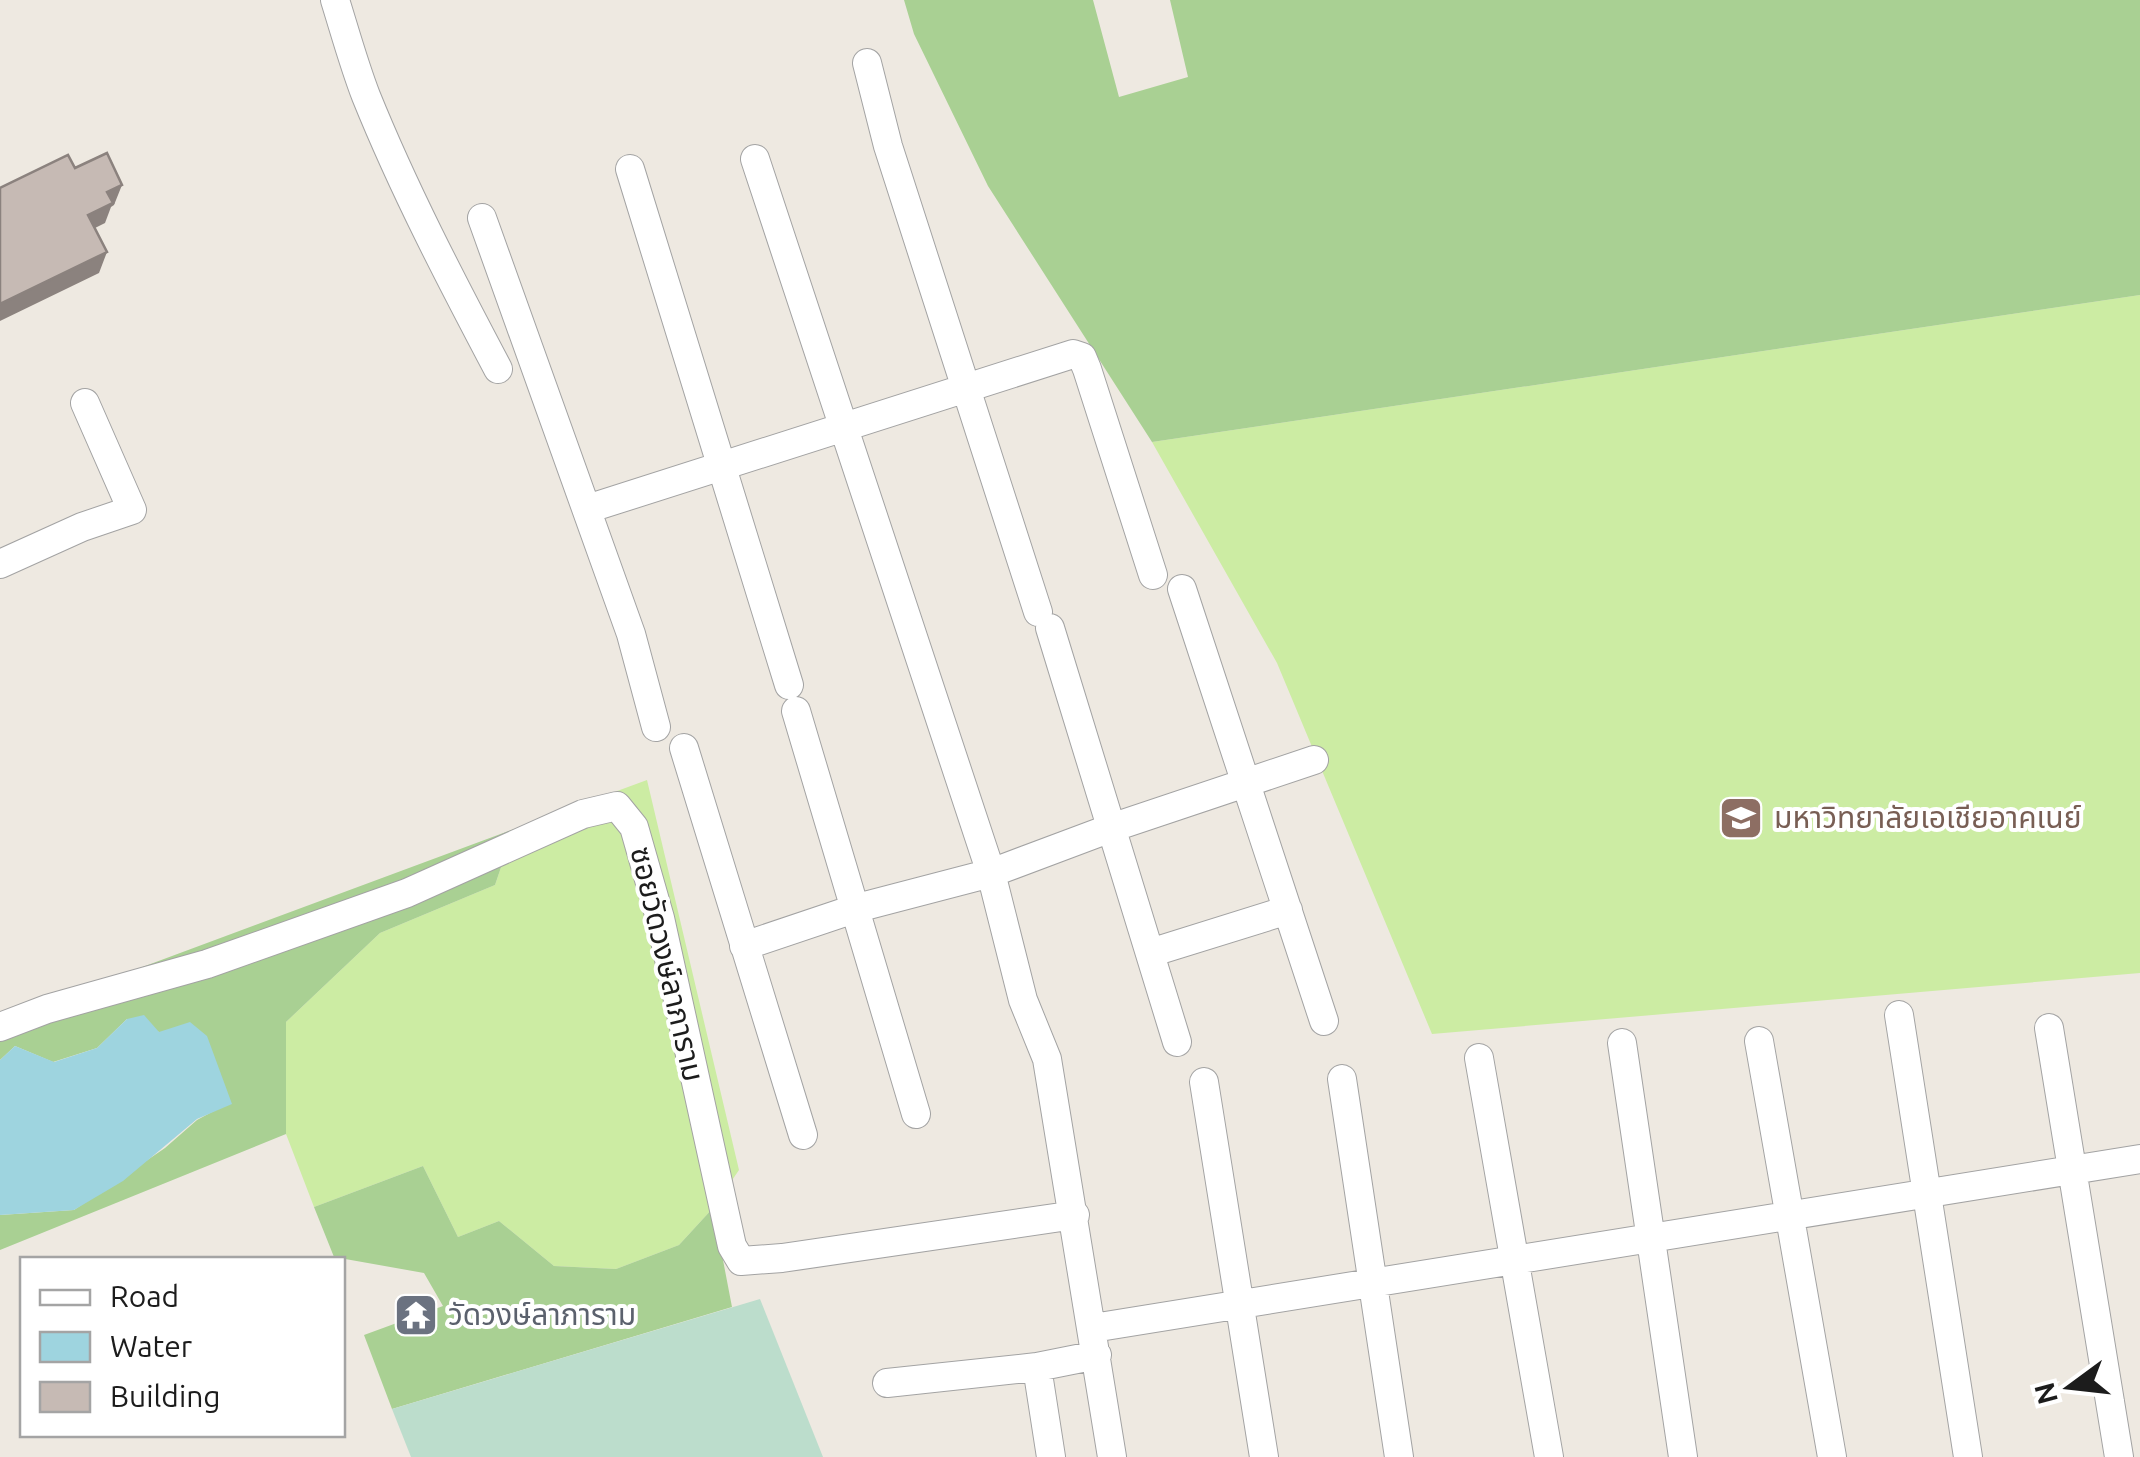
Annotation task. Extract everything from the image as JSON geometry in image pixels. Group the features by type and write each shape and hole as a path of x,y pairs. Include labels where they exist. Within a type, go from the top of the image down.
{"street":[{"path":"335,0 365,93 446,272 498,369"},
{"path":"867,63 888,146 1178,1042"},
{"path":"755,158 991,874 1023,1000 1047,1059 1112,1457"},
{"path":"630,169 857,908 916,1114"},
{"path":"482,218 632,634 656,727"},
{"path":"587,509 1073,354 1082,357 1153,575"},
{"path":"0,564 82,527 132,510 85,403"},
{"path":"1182,589 1324,1021"},
{"path":"684,748 803,1135"},
{"path":"744,946 857,908 991,874 1111,828 1314,760"},
{"name":"ซอยวัดวงษ์ลาภาราม","path":"0,1027 47,1009 207,964 370,906 503,852 582,814 616,806 634,827 660,918 732,1246 741,1261 1075,1215"},
{"path":"1150,953 1288,910"},
{"path":"1899,1015 1968,1457"},
{"path":"2049,1028 2119,1457"},
{"path":"1759,1042 1832,1457"},
{"path":"1622,1043 1683,1457"},
{"path":"1479,1058 1549,1457"},
{"path":"1342,1079 1399,1457"},
{"path":"1204,1082 1264,1457"},
{"path":"887,1383 1038,1367 1095,1341 1240,1305 2140,1159"},
{"path":"1038,1367 1051,1457"}],"green space":[{"path":"904,0 1093,0 1119,97 1188,77 1170,0 2140,0 2140,295 1152,442 988,186 914,34"},
{"name":"มหาวิทยาลัยเอเชียอาคเนย์","path":"2140,295 2140,973 1432,1034 1277,663 1152,442"},
{"path":"647,780 739,1170 713,1208 679,1245 616,1269 554,1266 499,1221 458,1237 423,1166 314,1207 286,1134 286,1022 380,933 495,885 514,829"},
{"path":"514,829 495,885 380,933 286,1022 286,1134 0,1250 0,1215 74,1210 165,1148 197,1120 221,1107 159,1032 127,1019 97,1048 53,1062 15,1046 0,1060 0,1020"},
{"path":"423,1166 458,1237 499,1221 554,1266 616,1269 679,1245 713,1208 732,1307 392,1409 364,1335 443,1306 424,1273 334,1257 314,1207"},
{"path":"760,1299 823,1457 411,1457 392,1409"}],"water":[{"path":"144,1015 159,1032 190,1022 207,1036 232,1104 197,1119 123,1181 74,1210 0,1215 0,1060 15,1046 54,1062 97,1048 127,1019"}],"building":[{"path":"107,153 122,185 107,192 113,203 88,215 107,252 0,304 0,188 68,155 75,168"}],"place":[{"name":"มหาวิทยาลัยเอเชียอาคเนย์","path":"1741,818"},
{"name":"วัดวงษ์ลาภาราม","path":"416,1315"}]}
